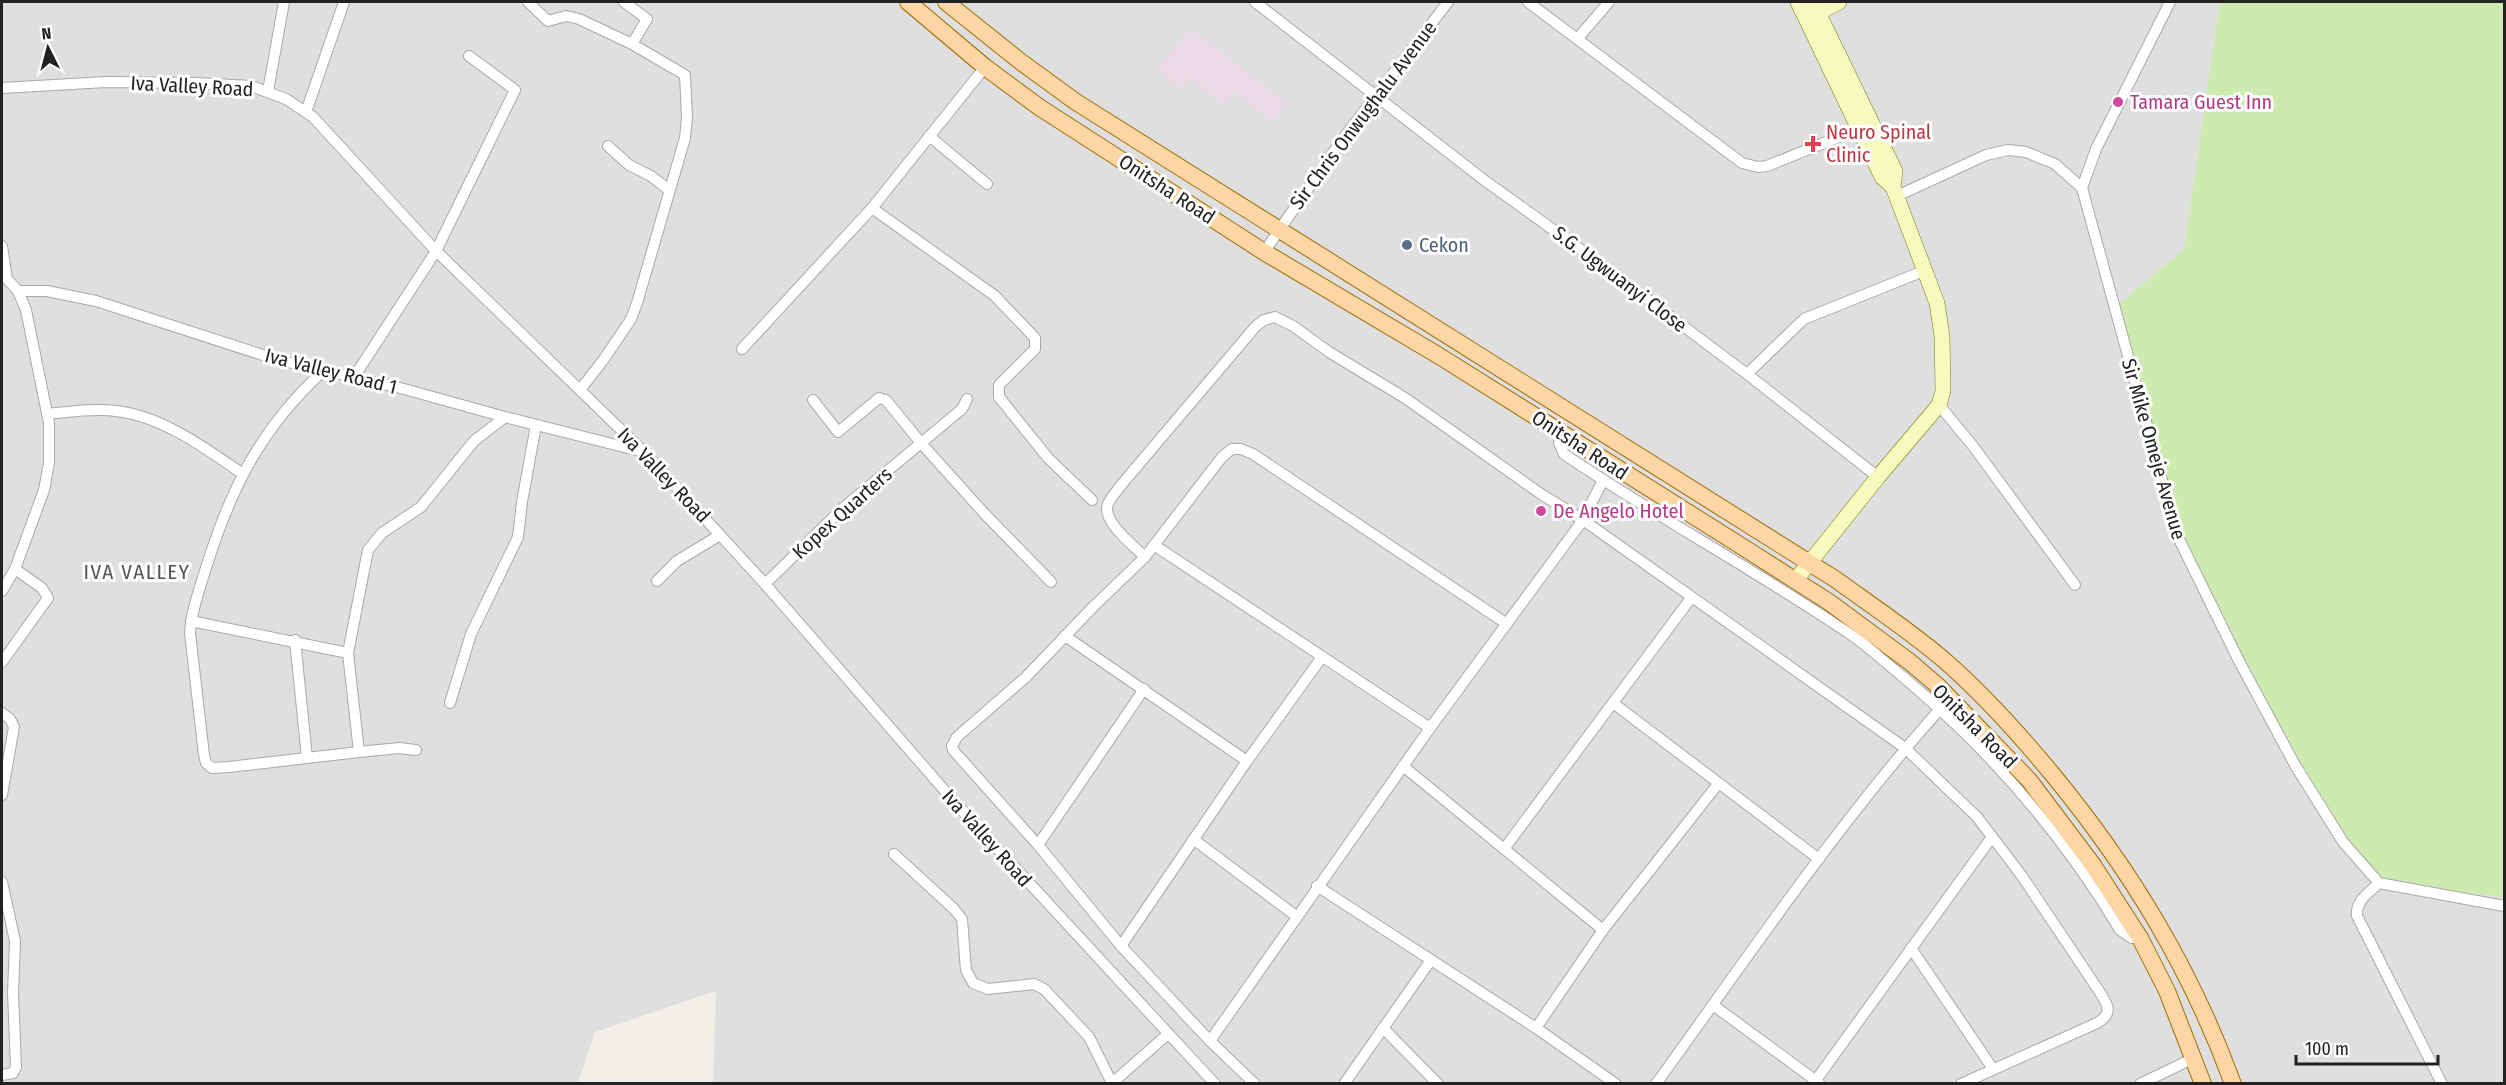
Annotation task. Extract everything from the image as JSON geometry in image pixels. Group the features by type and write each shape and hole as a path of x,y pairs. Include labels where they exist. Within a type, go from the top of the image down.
{"main road":[{"name":"Onitsha Road","path":"908,2 985,67 1039,107 1264,252 1441,357 1796,581 1910,662 1938,686 2029,780 2066,827 2140,938 2167,991 2204,1083"},
{"name":"Onitsha Road","path":"946,2 1021,62 1076,102 1810,564 1922,642 1946,662 2026,742 2093,824 2123,865 2163,930 2199,999 2233,1083"},
{"path":"1796,581 1878,477 1940,405 1943,391 1942,336 1937,303 1895,191 1895,171 1813,11 1798,2"},
{"path":"1813,11 1839,2"},
{"path":"1813,11 1882,177 1895,191"}],"street":[{"path":"268,92 284,2"},
{"path":"306,112 345,2"},
{"path":"528,2 548,21 566,16 579,19 632,44 685,75 687,128 631,319 580,390"},
{"path":"624,2 647,19 632,44"},
{"name":"S.G. Ugwuanyi Close","path":"1255,2 1484,180 1747,374 1878,477"},
{"name":"Sir Chris Onwughalu Avenue","path":"1264,252 1278,229 1448,2"},
{"path":"1528,2 1742,163 1751,166 1767,166 1860,128"},
{"path":"1578,38 1609,2"},
{"path":"1895,191 1986,156 2008,150 2026,152 2055,164 2082,188 2096,149 2170,2"},
{"path":"354,377 436,250 514,90 469,56"},
{"path":"742,349 872,207 985,67"},
{"name":"Iva Valley Road","path":"2,88 106,82 197,83 251,87 286,99 306,112 436,250 644,452 765,584 958,807 1215,1083"},
{"path":"929,136 987,184"},
{"path":"608,146 629,165 651,176 669,190"},
{"name":"Sir Mike Omeje Avenue","path":"2082,188 2177,535 2239,661 2295,765 2343,843 2379,884"},
{"path":"872,207 995,296 1032,335 1036,342 1035,349 999,385 997,391 999,397 1048,458 1092,500"},
{"path":"2,246 4,280 18,291 26,310 49,423 49,463 44,490 15,568 2,591"},
{"path":"1747,374 1804,319 1926,270"},
{"name":"Iva Valley Road 1","path":"18,291 47,291 96,301 275,359 354,377 644,452"},
{"path":"1145,557 1113,526 1107,511 1108,504 1256,326 1264,320 1275,317 1293,326 1329,352 1405,398 1541,494 1583,520 1905,748 1977,817 2099,991 2107,1004 2108,1012 2106,1018 2097,1023 1961,1083"},
{"path":"323,371 287,407 258,446 243,474 210,556 190,621 196,707 206,763 212,768 229,767 399,748 416,750"},
{"path":"813,400 838,432 879,399 890,403 921,443 983,512 1051,582"},
{"name":"Kopex Quarters","path":"765,584 844,507 962,410 967,399"},
{"path":"1940,405 1973,446 2075,585"},
{"path":"47,414 87,411 128,413 162,424 243,474"},
{"path":"359,752 348,653 368,550 382,533 421,507 474,441 505,417"},
{"path":"450,703 471,634 518,537 536,425"},
{"path":"1563,434 1559,444 1564,453 1603,480 1855,637 1940,709 2008,777 2050,825 2120,930 2132,938 2140,938"},
{"path":"1255,1083 1210,1041 1121,946 1038,845 959,758 952,746 957,737 971,723 1026,677 1145,557 1222,457 1232,448 1253,454 1507,624"},
{"path":"1210,1041 1430,728 1583,520 1603,480"},
{"path":"657,581 677,561 720,535"},
{"path":"1154,545 1430,728"},
{"path":"2,662 48,598 42,588 15,568"},
{"path":"1504,849 1691,598"},
{"path":"190,621 295,640 348,653"},
{"path":"1065,636 1247,761"},
{"path":"295,640 307,758"},
{"path":"1121,946 1247,761 1322,657"},
{"path":"1038,845 1144,689"},
{"path":"1613,703 1819,859"},
{"path":"1656,1083 1819,859 1905,748 1940,709"},
{"path":"2,713 10,719 14,727 2,795"},
{"path":"1403,766 1603,930"},
{"path":"1536,1028 1603,930 1719,784"},
{"path":"1713,1005 1818,1082 1992,837"},
{"path":"1193,839 1296,916"},
{"path":"894,854 962,919 966,970 973,983 988,990 1034,984 1044,989 1089,1037 1111,1083 1168,1034"},
{"path":"2,882 15,941 13,993 16,1067 13,1073 2,1075"},
{"path":"2442,1083 2357,916 2356,908 2379,884 2505,906"},
{"path":"1317,886 1536,1028 1616,1083"},
{"path":"1911,948 1993,1069"},
{"path":"1344,1083 1431,960"},
{"path":"1383,1028 1438,1083"},
{"path":"2140,1083 2194,1058"}],"shaded area":[{"path":"2,2 2504,2 2504,1083 713,1083 716,991 595,1032 578,1083 2,1084"},
{"path":"1191,28 1287,103 1272,122 1234,92 1223,104 1191,79 1182,89 1157,70"}],"green space":[{"path":"2220,2 2504,2 2504,897 2379,883 2295,765 2177,535 2115,308 2184,249"}],"place":[{"name":"Tamara Guest Inn","path":"2118,102"},
{"name":"Neuro Spinal Clinic","path":"1813,144"},
{"name":"Cekon","path":"1407,245"},
{"name":"De Angelo Hotel","path":"1541,511"}],"district":[{"name":"IVA VALLEY","path":"137,572"}]}
